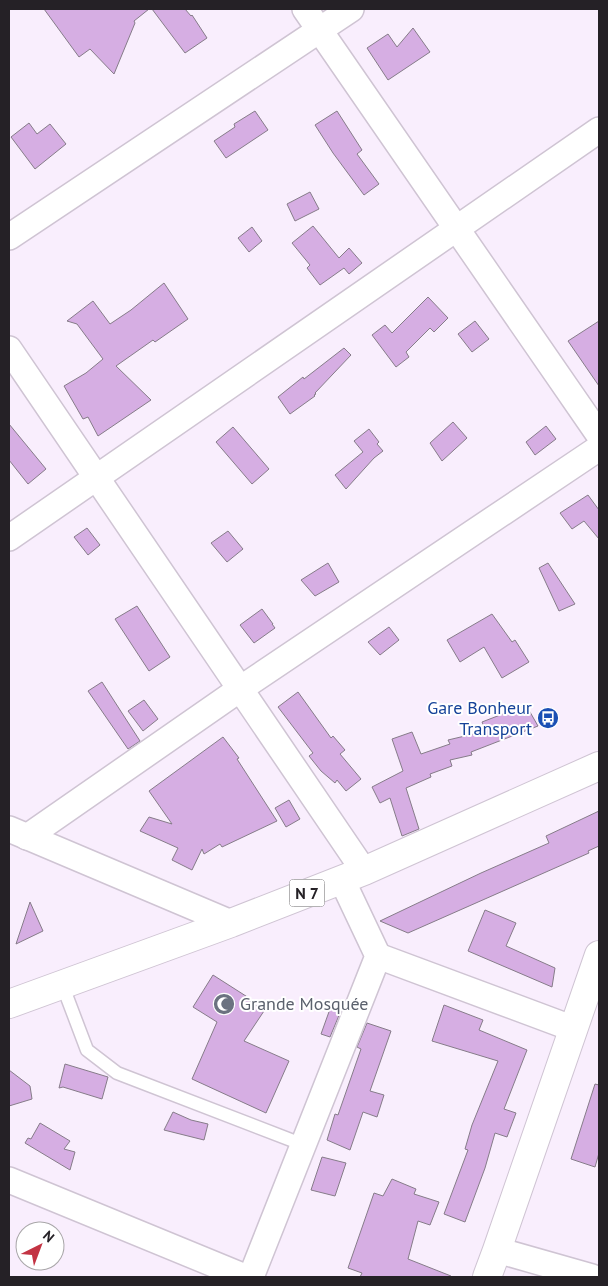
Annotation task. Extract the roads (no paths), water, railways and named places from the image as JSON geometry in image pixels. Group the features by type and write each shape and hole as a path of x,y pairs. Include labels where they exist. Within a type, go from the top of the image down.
{"main road":[{"name":"N 7","path":"9,1004 231,923 353,875 599,766"},
{"path":"487,1277 597,968"}],"street":[{"path":"305,9 599,435"},
{"path":"9,236 351,9"},
{"path":"9,538 599,130"},
{"path":"9,349 240,690 353,875 378,956 252,1277"},
{"path":"18,833 240,690 599,448"},
{"path":"18,833 231,923"},
{"path":"378,956 574,1030"},
{"path":"9,1180 245,1277"},
{"path":"497,1250 592,1277"}],"lane":[{"path":"62,984 87,1050 117,1073 304,1145"}],"place":[{"name":"Gare Bonheur Transport","path":"548,718"},
{"name":"Grande Mosquée","path":"224,1004"}]}
